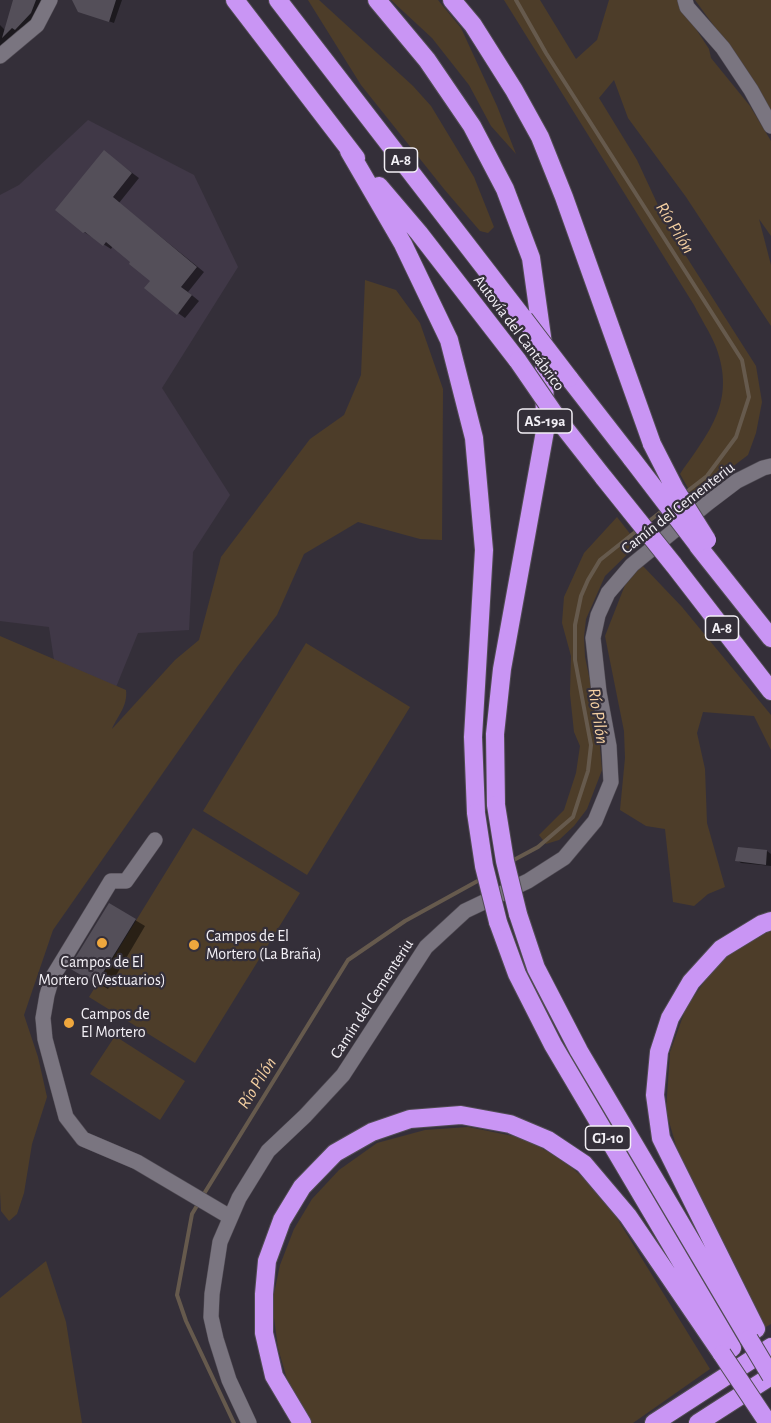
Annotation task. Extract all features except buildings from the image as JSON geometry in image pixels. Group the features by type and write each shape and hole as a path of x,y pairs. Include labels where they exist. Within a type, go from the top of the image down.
{"highway":[{"name":"Autovía del Cantábrico","path":"235,0 349,151 419,233 518,362 560,422 674,564 771,691"},
{"name":"Autovía del Cantábrico","path":"278,0 632,459 703,543 771,638"},
{"path":"362,0 427,60"},
{"name":"AS-19a","path":"377,0 427,60 472,126 506,189 531,258 544,351 545,431 501,680 495,734 496,805 505,861 518,914"},
{"path":"452,0 473,25 540,137 564,197 652,444 675,489 703,543 771,623"},
{"name":"GJ-10","path":"349,151 403,244 449,340 474,438 484,550 473,737 476,813 484,866 498,922 518,974 553,1045 727,1351"},
{"name":"GJ-10","path":"518,914 536,968 579,1051 754,1336"},
{"path":"698,1423 771,1376 661,1138 656,1095 660,1052 670,1018 692,982 721,949 771,921"},
{"path":"302,1423 274,1376 264,1333 267,1262 282,1220 302,1187 335,1153 372,1132 410,1119 461,1115 510,1124 548,1140 584,1164 628,1216 727,1351 771,1416"},
{"path":"754,1336 771,1359"},
{"path":"654,1423 771,1347"},
{"path":"727,1351 768,1423"}],"street":[{"path":"0,56 37,25 50,0"},
{"path":"685,0 687,7 729,56 771,126"},
{"name":"Camín del Cementeriu","path":"249,1423 230,1380 216,1340 211,1317 220,1242 248,1182 268,1151 343,1076 426,946 465,911 528,881 564,858 595,821 611,782 609,746 599,692 593,638 598,615 608,593 632,565 737,481 771,466"},
{"path":"155,840 126,881 111,881 52,978 43,1018 45,1039 66,1117 83,1139 137,1162 230,1217"}],"shaded area":[{"path":"308,0 319,0 413,86 431,106 474,177 494,227 488,233 480,231 361,85"},
{"path":"391,0 438,0 461,28 516,154 491,126 469,85 432,38"},
{"path":"504,0 540,0 576,59 597,40 609,0 677,0 709,49 711,58 750,106 771,141 771,236 759,219 771,265 771,326 686,197 628,118 614,80 599,98 637,160 670,231 756,366 762,402 756,433 748,455 727,471 696,502 680,474 701,444 717,415 723,384 716,347 694,305"},
{"path":"695,0 771,0 771,111 747,71"},
{"path":"88,120 194,175 238,267 162,388 230,495 193,552 189,630 138,633 116,687 54,660 49,627 0,621 0,195 19,185"},
{"path":"365,280 396,290 420,323 443,389 442,540 420,539 358,522 304,554 277,615 237,667 53,930 24,1015 38,1057 47,1097 32,1144 24,1193 17,1214 9,1221 1,1211 0,1192 0,636 126,690 124,706 112,729 175,660 199,640 221,557 310,439 344,415 361,375"},
{"path":"617,517 638,544 605,576 586,619 584,637 585,657 597,714 602,770 587,809 559,840 546,844 539,835 564,810 576,773 580,746 574,732 570,694 571,656 562,623 564,597 584,553"},
{"path":"642,565 682,607 771,715 771,750 754,716 703,712 697,733 705,769 707,823 725,887 708,894 694,906 673,902 665,829 646,826 620,810 625,758 624,731 605,636 625,585"},
{"path":"306,643 410,707 307,875 203,811"},
{"name":"Campos de El Mortero (La Braña)","path":"193,828 300,893 195,1063 89,997"},
{"path":"771,929 771,1324 764,1328 679,1156 666,1111 670,1052 686,1008 716,965 754,935"},
{"path":"115,1036 185,1081 160,1120 90,1074"},
{"path":"468,1127 523,1138 563,1160 602,1194 710,1369 633,1423 312,1423 291,1393 278,1348 272,1303 280,1265 294,1229 312,1199 339,1170 377,1143 425,1130"},
{"path":"46,1261 66,1322 82,1423 0,1423 0,1298"}],"waterway":[{"name":"Río Pilón","path":"516,0 546,53 742,360 749,397 736,437 707,476 685,493"},
{"name":"Río Pilón","path":"648,522 663,510"},
{"name":"Río Pilón","path":"510,862 538,847 573,817 588,771 591,745 575,660 575,625 581,596 600,560 639,529"},
{"name":"Río Pilón","path":"202,1197 348,960 405,921 483,878"},
{"name":"Río Pilón","path":"198,1204 192,1214 177,1295 186,1321 234,1423"}],"place":[{"name":"Campos de El Mortero (Vestuarios)","path":"102,943"},
{"name":"Campos de El Mortero (La Braña)","path":"194,945"},
{"name":"Campos de El Mortero","path":"69,1023"}]}
